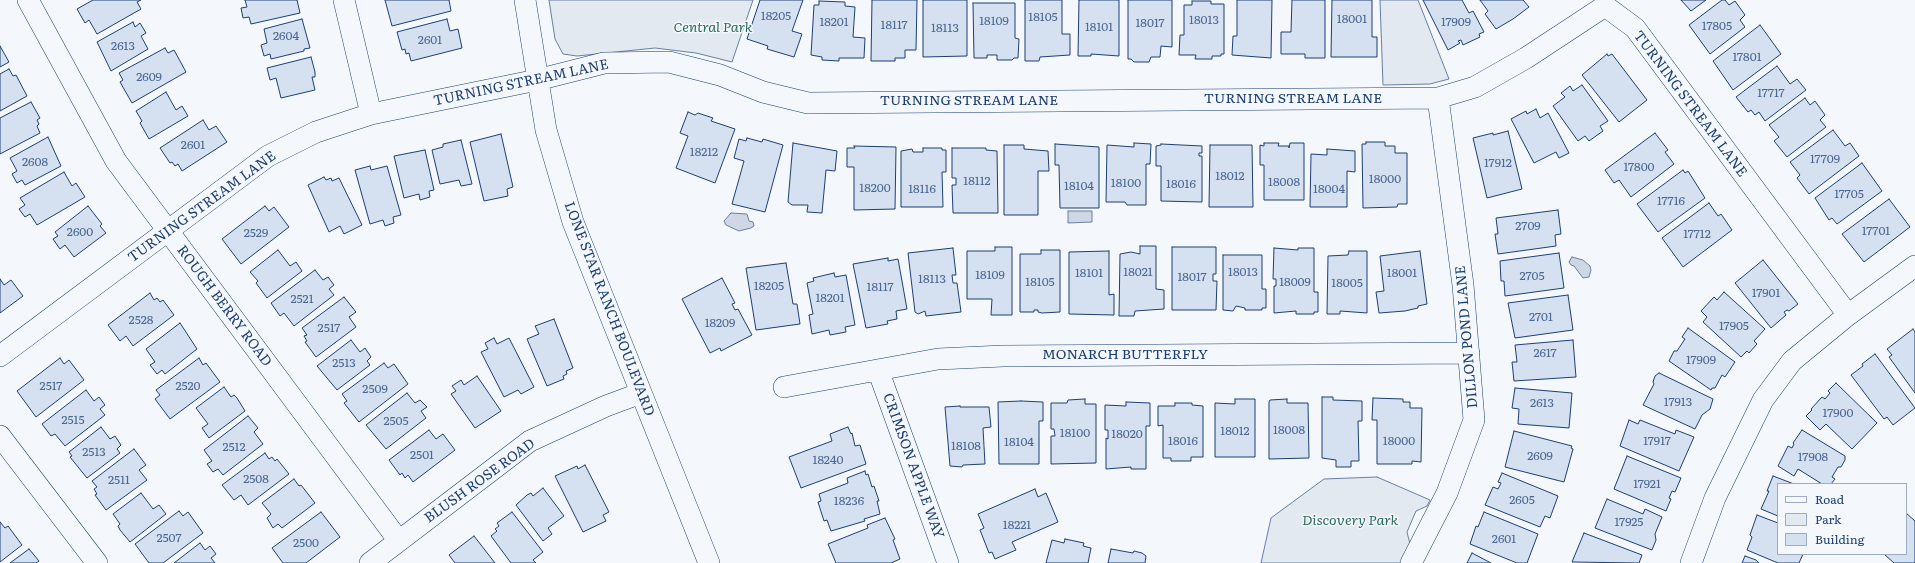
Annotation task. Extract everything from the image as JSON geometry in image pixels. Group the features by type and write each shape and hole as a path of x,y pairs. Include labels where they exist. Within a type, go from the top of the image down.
{"street":[{"name":"ROUGH BERRY ROAD","path":"28,0 116,161 399,540"},
{"path":"344,0 371,114"},
{"name":"LONE STAR RANCH BOULEVARD","path":"525,0 546,130 573,222 709,563"},
{"name":"TURNING STREAM LANE","path":"0,356 268,156 316,132 371,114 538,80 604,64 669,62 720,75 762,92 808,103 1438,98 1475,88 1526,58 1605,6 1635,28 1848,315"},
{"name":"DILLON POND LANE","path":"1411,563 1447,493 1474,420 1463,285 1438,98"},
{"path":"1691,563 1715,498 1763,400 1792,361 1848,315 1915,266"},
{"name":"MONARCH BUTTERFLY","path":"784,387 938,359 1003,356 1469,353"},
{"name":"CRIMSON APPLE WAY","path":"878,370 948,563"},
{"name":"BLUSH ROSE ROAD","path":"370,563 530,441 606,406 641,393"},
{"path":"0,436 97,563"}],"green space":[{"name":"Central Park","path":"549,0 753,0 732,62 696,53 655,48 577,56 563,54 555,39"},
{"path":"1380,0 1418,0 1449,79 1430,84 1383,85"},
{"name":"Discovery Park","path":"1377,477 1430,500 1427,506 1416,511 1407,532 1410,544 1400,563 1261,563 1271,518 1324,479"}],"shaded area":[{"path":"1068,211 1092,211 1092,222 1068,223"},
{"path":"731,213 747,214 749,221 753,222 754,226 739,231 726,225 724,221"},
{"path":"1572,257 1583,260 1590,266 1591,270 1589,277 1583,278 1574,266 1571,265 1569,262"}],"building":[{"path":"93,0 141,0 137,2 141,9 97,34 89,20 85,23 77,9"},
{"path":"245,0 297,0 300,13 251,24 249,17 243,18 241,8 247,7"},
{"path":"385,0 449,0 451,11 392,26"},
{"path":"760,0 803,0 792,31 802,34 794,57 767,49 768,46 747,39"},
{"path":"872,0 917,0 916,50 905,50 905,58 895,58 895,61 871,61"},
{"path":"923,0 967,0 967,56 923,57"},
{"path":"1025,0 1062,0 1062,34 1070,34 1070,55 1040,57 1039,61 1025,61"},
{"path":"1079,0 1119,0 1119,56 1091,54 1091,56 1078,56"},
{"path":"1128,0 1172,0 1172,47 1161,46 1160,57 1151,57 1149,62 1134,62 1131,59 1128,59"},
{"path":"1237,0 1272,0 1271,58 1232,55 1233,36 1237,36"},
{"path":"1292,0 1325,0 1325,58 1305,58 1305,54 1281,54 1281,32 1291,32"},
{"path":"1332,0 1372,0 1372,37 1377,37 1377,57 1331,57"},
{"path":"1423,0 1462,0 1469,13 1473,11 1484,32 1479,34 1480,37 1463,45 1461,40 1458,41 1460,43 1448,50"},
{"path":"1480,0 1523,0 1529,7 1496,29 1485,14 1488,11"},
{"path":"1681,0 1706,0 1691,11"},
{"path":"1722,0 1725,0 1729,5 1735,1 1745,15 1740,20 1745,27 1710,54 1689,25"},
{"path":"819,1 845,2 845,6 855,7 853,37 865,38 864,58 839,58 839,61 822,60 822,57 811,55 814,5 819,5"},
{"path":"1192,1 1211,1 1211,4 1224,4 1224,54 1221,54 1221,56 1212,56 1212,59 1195,59 1196,55 1179,55 1180,35 1184,35 1184,5 1192,5"},
{"path":"973,3 1015,3 1015,38 1019,39 1018,58 1014,58 1012,60 997,60 997,55 987,55 987,58 974,58"},
{"path":"302,19 310,48 304,49 304,51 271,59 270,54 264,56 261,45 267,43 264,29"},
{"path":"447,19 450,31 458,29 462,48 411,61 409,53 406,54 405,49 402,50 397,32"},
{"path":"133,22 135,27 140,23 146,33 141,36 148,49 111,71 97,42"},
{"path":"1760,25 1781,54 1733,90 1713,61"},
{"path":"0,46 9,62 0,67"},
{"path":"165,48 168,53 174,50 186,72 132,103 120,82 123,80 119,73"},
{"path":"1607,54 1608,56 1612,54 1647,100 1619,122 1582,75"},
{"path":"311,57 315,72 315,77 312,77 315,90 281,98 276,78 270,80 267,68"},
{"path":"1777,66 1790,84 1797,79 1806,90 1765,121 1759,112 1755,115 1751,110 1748,112 1736,97"},
{"path":"9,69 13,76 16,75 27,96 0,111 0,74"},
{"path":"1582,85 1608,121 1600,126 1603,131 1589,141 1585,136 1578,141 1553,106 1565,97 1561,93 1570,86 1573,91"},
{"path":"166,92 176,110 182,106 188,116 149,139 140,123 142,121 136,111"},
{"path":"1805,98 1810,105 1815,101 1825,115 1820,120 1826,127 1787,157 1774,141 1779,137 1769,125"},
{"path":"31,102 40,118 37,120 39,124 37,126 40,133 0,154 0,118"},
{"path":"1536,109 1540,118 1548,113 1569,153 1559,158 1556,152 1534,163 1511,119 1526,111 1527,114"},
{"path":"688,112 695,115 698,113 713,118 711,121 735,129 715,183 676,168 688,136 680,133"},
{"path":"203,120 209,130 216,126 227,142 182,171 178,164 175,166 172,162 170,163 160,148"},
{"path":"1833,130 1845,146 1850,143 1859,156 1809,194 1797,178 1800,175 1790,162"},
{"path":"1508,131 1522,189 1487,198 1473,138"},
{"path":"1655,133 1668,150 1665,152 1674,164 1631,197 1619,180 1614,183 1605,170"},
{"path":"501,134 513,187 507,189 508,196 484,201 470,142"},
{"path":"48,137 61,166 25,185 22,180 17,183 12,174 17,171 10,158"},
{"path":"747,138 762,142 763,139 783,145 765,212 732,204 744,161 734,158 739,139 746,141"},
{"path":"461,140 472,184 461,186 459,180 440,184 432,150 443,147 443,144"},
{"path":"1366,142 1385,142 1385,146 1395,146 1395,153 1407,153 1407,204 1398,204 1397,207 1363,208 1362,144 1366,144"},
{"path":"793,143 837,151 835,171 826,170 822,213 807,212 808,205 792,205 788,202"},
{"path":"1134,143 1151,144 1150,164 1146,164 1146,205 1127,205 1125,202 1106,202 1107,145 1134,147"},
{"path":"1264,143 1279,143 1278,146 1289,146 1289,148 1290,143 1304,143 1304,200 1264,200 1264,165 1260,165 1260,145 1264,146"},
{"path":"1055,144 1099,147 1099,208 1060,208 1059,165 1055,165"},
{"path":"1161,144 1202,146 1202,153 1199,153 1199,156 1202,156 1202,202 1161,201 1161,166 1156,166 1156,146"},
{"path":"1004,145 1024,145 1024,149 1048,151 1049,171 1038,171 1038,215 1004,215"},
{"path":"1210,145 1252,145 1253,207 1209,207"},
{"path":"854,146 896,147 895,209 854,210 854,167 847,167 847,148 855,148"},
{"path":"923,148 942,148 942,150 946,150 946,172 942,172 943,207 901,207 901,151 912,149 913,152 923,152"},
{"path":"952,148 986,148 986,150 997,151 998,213 953,213 952,185 956,185 956,178 952,178"},
{"path":"1327,149 1355,151 1355,172 1347,171 1347,207 1310,207 1311,154 1327,155"},
{"path":"425,150 434,190 429,191 430,197 420,200 419,194 404,198 394,156"},
{"path":"1862,163 1882,191 1837,224 1832,218 1829,220 1815,198"},
{"path":"370,166 371,170 387,166 401,215 393,217 394,223 385,226 383,220 370,224 355,170"},
{"path":"1683,170 1685,173 1688,171 1705,198 1658,232 1637,204"},
{"path":"64,172 72,186 76,183 85,197 37,225 30,214 25,217 19,209 25,205 20,198"},
{"path":"324,177 326,180 331,178 332,181 339,178 362,225 344,234 340,226 329,232 308,185"},
{"path":"1889,199 1910,227 1864,262 1842,234"},
{"path":"1709,203 1718,216 1721,214 1732,230 1683,267 1662,238"},
{"path":"88,206 102,224 100,226 106,233 74,257 65,245 60,249 53,239 58,236 55,232"},
{"path":"265,206 269,211 274,207 289,227 241,264 222,239"},
{"path":"1558,210 1561,234 1555,235 1556,246 1498,254 1495,234 1498,234 1496,218"},
{"path":"1140,246 1156,246 1156,289 1164,290 1164,309 1135,311 1134,316 1119,316 1120,254 1131,252 1140,254"},
{"path":"995,247 1012,247 1012,315 991,315 992,299 967,299 967,251 995,251"},
{"path":"1172,247 1216,247 1216,274 1213,274 1213,281 1217,281 1216,310 1172,310"},
{"path":"953,248 956,275 952,275 953,283 957,283 961,312 926,316 925,311 918,314 915,312 908,253"},
{"path":"1274,248 1298,250 1298,248 1314,248 1314,292 1318,292 1318,312 1314,312 1314,314 1296,314 1296,311 1274,313 1274,286 1276,286 1276,279 1273,279"},
{"path":"278,250 290,266 296,262 302,271 267,298 256,283 258,281 250,272"},
{"path":"1041,250 1060,250 1060,312 1042,313 1038,312 1038,310 1034,310 1034,312 1020,312 1020,254 1041,254"},
{"path":"1109,251 1109,295 1114,294 1114,315 1069,314 1069,252"},
{"path":"1349,251 1367,251 1367,313 1340,311 1340,314 1327,314 1328,256 1348,255"},
{"path":"1420,251 1427,304 1405,311 1379,313 1376,292 1384,291 1380,256"},
{"path":"1559,253 1564,288 1505,296 1504,281 1501,281 1500,261"},
{"path":"1223,255 1262,255 1262,289 1266,289 1266,308 1262,308 1262,310 1245,310 1245,308 1236,306 1233,311 1223,310"},
{"path":"888,258 888,261 898,259 907,309 896,311 897,319 887,321 888,324 866,328 853,264"},
{"path":"1763,260 1798,304 1789,311 1787,310 1784,312 1786,315 1771,328 1735,283"},
{"path":"786,263 793,304 797,304 800,324 756,330 746,268"},
{"path":"315,270 323,280 328,277 334,285 329,289 334,295 294,326 284,313 280,316 271,303"},
{"path":"834,273 835,277 846,275 855,325 845,327 846,332 830,335 829,330 812,334 809,315 813,314 807,283 814,281 813,278"},
{"path":"722,278 735,303 732,304 735,310 738,309 752,335 721,351 720,348 710,353 682,299"},
{"path":"0,279 4,285 11,280 23,296 0,313"},
{"path":"1724,292 1765,329 1754,341 1757,344 1749,353 1747,351 1741,357 1703,322 1707,317 1701,311 1714,297 1717,300"},
{"path":"150,293 154,300 157,298 160,302 163,300 174,315 133,346 126,336 120,341 108,325"},
{"path":"1568,295 1573,330 1515,338 1508,303"},
{"path":"344,297 356,312 349,317 356,327 316,357 305,342 307,341 304,336 307,335 302,328"},
{"path":"554,319 573,368 566,371 567,374 563,376 564,379 547,386 527,339 539,334 535,326"},
{"path":"180,323 197,349 165,374 162,370 157,374 150,365 155,362 146,349"},
{"path":"1688,328 1735,362 1725,377 1722,375 1715,388 1712,388 1711,390 1669,361 1674,351 1677,351 1685,339 1682,337"},
{"path":"1913,329 1915,332 1915,393 1889,357 1892,355 1887,349"},
{"path":"494,338 497,344 509,338 534,387 521,394 518,390 504,397 481,352 488,349 485,343"},
{"path":"351,340 360,352 365,348 371,357 367,361 370,365 337,390 317,366"},
{"path":"1573,340 1576,377 1514,381 1512,362 1517,362 1515,345"},
{"path":"1875,354 1915,408 1893,425 1887,417 1884,419 1851,375"},
{"path":"60,358 64,364 69,360 84,380 36,417 17,391"},
{"path":"199,358 203,365 206,363 220,382 170,419 155,399 160,395 156,390"},
{"path":"384,363 388,368 394,364 408,384 359,422 344,403 347,401 342,394"},
{"path":"1659,373 1713,399 1710,409 1702,415 1695,429 1643,405 1654,384 1653,382 1655,376"},
{"path":"477,376 501,411 475,428 451,394 456,391 452,386 461,380 464,385"},
{"path":"1836,383 1877,423 1852,449 1826,424 1820,430 1806,416 1822,397 1825,399 1830,393 1828,391"},
{"path":"224,387 231,397 234,395 237,398 245,411 209,438 202,428 208,424 196,408"},
{"path":"1515,388 1572,393 1569,428 1518,424 1519,409 1512,408"},
{"path":"86,390 94,401 99,397 105,405 100,409 105,415 65,446 55,434 51,436 42,424"},
{"path":"407,393 415,403 420,400 427,407 421,411 426,418 386,449 366,425"},
{"path":"1322,397 1333,397 1333,400 1362,401 1362,421 1358,421 1359,461 1351,461 1351,467 1336,467 1336,460 1322,458"},
{"path":"1373,398 1403,399 1403,402 1410,402 1410,408 1422,408 1421,462 1412,461 1412,464 1377,464 1377,420 1372,420"},
{"path":"1085,399 1085,404 1096,404 1096,463 1051,464 1051,436 1055,436 1054,429 1051,429 1051,403 1067,403 1068,400"},
{"path":"1235,399 1255,399 1255,457 1215,457 1215,403 1235,404"},
{"path":"1287,399 1287,403 1308,403 1309,458 1269,459 1269,402 1270,400"},
{"path":"998,402 1043,402 1043,421 1039,421 1039,464 999,464"},
{"path":"1126,402 1150,403 1150,426 1146,426 1146,469 1131,469 1131,467 1106,469 1106,438 1108,439 1108,430 1105,430 1105,405 1126,406"},
{"path":"1175,403 1192,403 1192,405 1203,406 1203,457 1191,457 1191,461 1171,461 1171,458 1163,458 1163,425 1158,426 1158,406 1175,406"},
{"path":"945,407 989,407 991,427 983,428 985,464 963,465 962,467 950,466"},
{"path":"248,416 258,428 254,432 263,444 223,475 218,469 213,472 207,464 212,461 204,450"},
{"path":"1629,420 1638,424 1640,420 1675,434 1676,430 1694,437 1679,471 1620,446"},
{"path":"101,427 110,439 115,436 121,445 117,449 120,453 87,478 70,457 72,456 69,452"},
{"path":"848,427 851,434 852,433 855,446 860,445 866,464 801,488 789,457 832,441 830,434"},
{"path":"429,430 436,439 443,434 455,450 413,482 408,475 405,478 402,473 400,475 389,460"},
{"path":"1802,430 1845,456 1845,460 1841,467 1838,467 1832,477 1835,479 1832,483 1820,483 1798,469 1794,476 1778,466 1788,446 1792,448 1793,443"},
{"path":"1514,431 1572,446 1571,448 1573,449 1564,482 1505,467"},
{"path":"134,449 146,465 139,470 147,480 106,510 95,495 97,494 94,489 97,487 92,481"},
{"path":"265,453 269,459 272,457 275,461 277,459 289,474 248,505 241,495 234,500 222,485"},
{"path":"1627,456 1681,478 1675,492 1672,491 1669,498 1671,499 1666,511 1614,489"},
{"path":"585,465 609,512 603,515 606,521 583,532 555,476 577,466 578,469"},
{"path":"865,471 866,475 868,474 872,487 874,486 879,501 877,501 880,514 864,519 865,521 831,531 827,520 824,521 818,502 821,501 819,494 848,483 847,478"},
{"path":"1502,473 1558,496 1550,518 1545,516 1540,527 1485,505 1493,487 1498,489 1501,483 1498,482"},
{"path":"1773,476 1791,483 1777,483 1777,516 1761,509 1769,491 1767,491"},
{"path":"294,479 299,486 301,485 315,503 282,528 278,524 273,528 267,518 271,514 262,503"},
{"path":"543,488 564,516 548,528 552,534 543,541 516,505 527,495 531,493 533,496"},
{"path":"1035,489 1038,497 1046,493 1058,522 1012,542 1016,550 995,559 992,552 989,553 980,530 984,528 978,514"},
{"path":"141,493 153,509 159,505 166,514 130,542 120,530 118,526 120,524 113,514"},
{"path":"1607,499 1643,514 1645,509 1662,517 1655,534 1656,540 1652,550 1595,528"},
{"path":"179,511 183,516 188,512 203,533 163,563 149,563 135,544"},
{"path":"321,512 340,537 306,563 283,563 272,548"},
{"path":"512,512 543,552 533,560 536,563 511,563 491,536 497,531 495,529 499,526 497,523"},
{"path":"1484,512 1538,534 1527,563 1517,563 1470,544 1476,526 1478,527"},
{"path":"1907,514 1915,521 1915,563 1894,563 1885,555 1907,555"},
{"path":"1757,515 1777,523 1777,555 1803,555 1799,563 1778,563 1747,550 1752,537 1750,535"},
{"path":"885,518 895,539 893,540 900,559 891,563 836,563 828,544 868,528 867,525"},
{"path":"0,522 5,528 8,526 22,545 0,562"},
{"path":"1584,533 1642,555 1639,563 1572,562"},
{"path":"474,536 495,563 455,563 449,555"},
{"path":"1065,539 1084,543 1083,546 1091,548 1088,563 1046,563 1052,540 1064,543"},
{"path":"200,543 205,550 210,546 216,554 211,558 215,563 174,563"},
{"path":"29,549 39,561 36,563 10,563"},
{"path":"1111,549 1142,553 1146,556 1145,563 1108,563"},
{"path":"1472,553 1491,563 1467,563"},
{"path":"1745,556 1756,560 1759,563 1742,563"}]}
